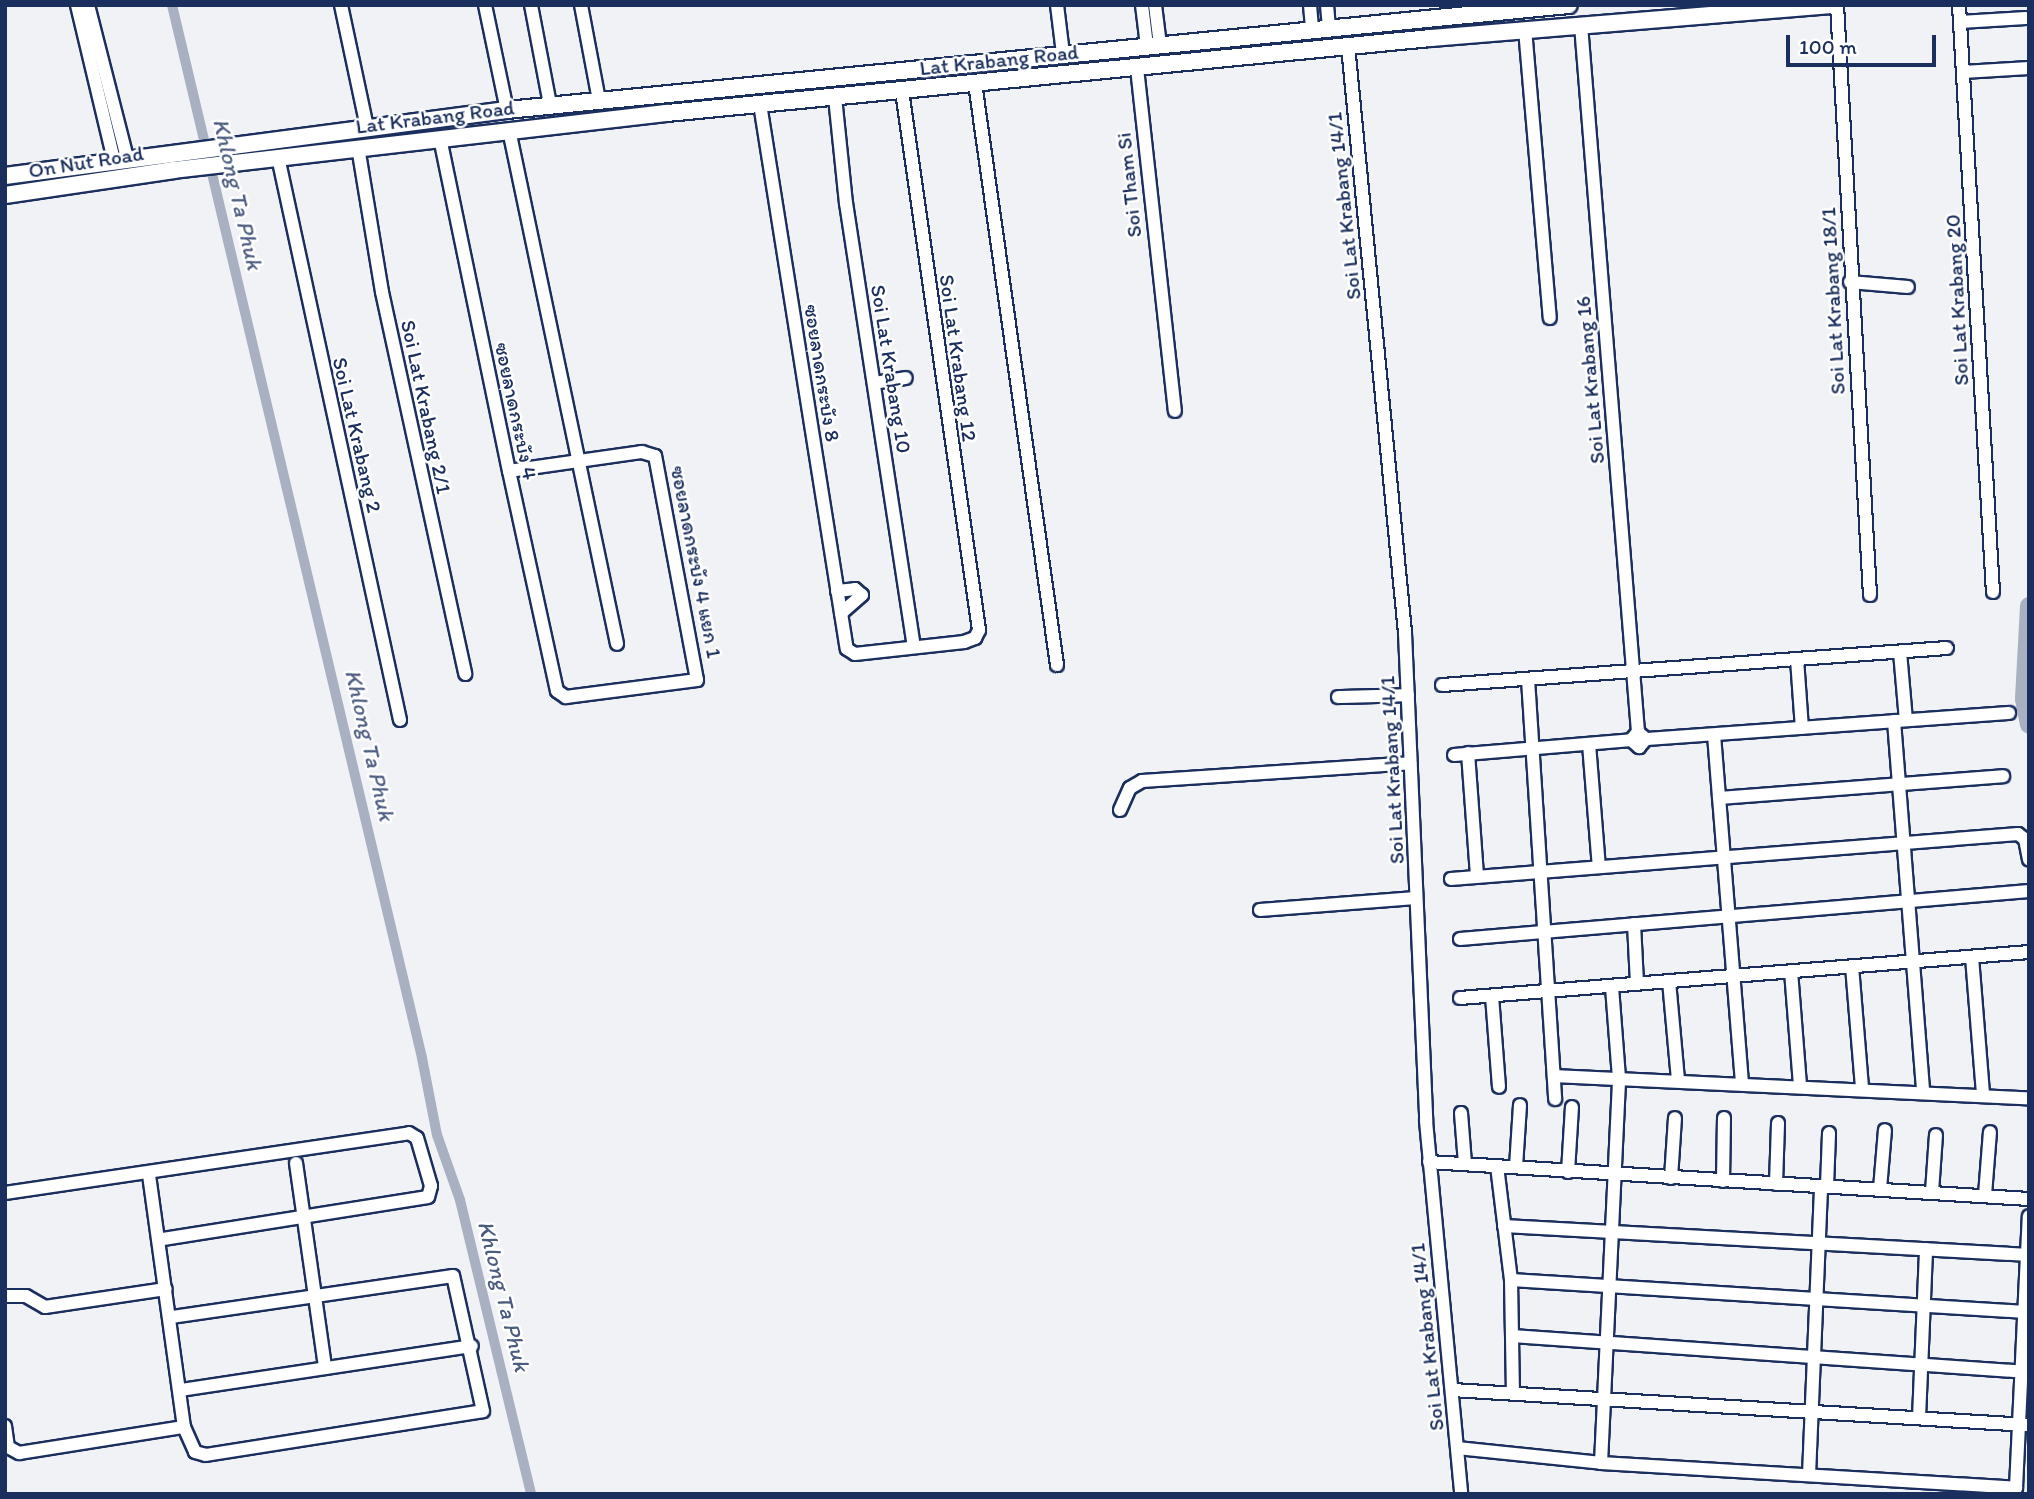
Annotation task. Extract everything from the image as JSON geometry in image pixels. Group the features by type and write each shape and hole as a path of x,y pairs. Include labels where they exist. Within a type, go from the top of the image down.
{"main road":[{"name":"Lat Krabang Road","path":"166,152 550,105 1569,5"},
{"name":"Lat Krabang Road","path":"174,170 358,147 760,104 1525,29 1830,5"},
{"path":"1150,66 1154,45"},
{"name":"On Nut Road","path":"5,176 166,152"},
{"name":"On Nut Road","path":"5,195 174,170"}],"street":[{"path":"77,5 120,159"},
{"path":"88,5 120,159"},
{"path":"341,5 367,127"},
{"path":"485,5 508,110"},
{"path":"531,5 550,105"},
{"path":"581,5 598,100"},
{"path":"1057,5 1063,54"},
{"path":"1142,5 1154,45"},
{"path":"1154,45 1155,5"},
{"path":"1310,5 1312,29"},
{"path":"1327,5 1329,27"},
{"name":"Soi Lat Krabang 18/1","path":"1837,5 1850,282 1870,595"},
{"name":"Soi Lat Krabang 20","path":"1959,5 1993,592"},
{"path":"1960,22 2026,18"},
{"name":"Soi Lat Krabang 16","path":"1581,24 1638,737"},
{"path":"1525,29 1550,318"},
{"name":"Soi Lat Krabang 14/1","path":"1348,46 1408,695 1429,1162 1461,1494"},
{"name":"Soi Tham Si","path":"1150,66 1160,298 1175,411"},
{"path":"1963,72 2029,68"},
{"path":"975,83 1057,665"},
{"name":"Soi Lat Krabang 12","path":"902,91 979,630 972,640 914,647"},
{"name":"Soi Lat Krabang 10","path":"835,97 914,647"},
{"name":"ซอยลาดกระบัง 8","path":"760,104 847,649 855,654 914,647"},
{"path":"509,130 617,644"},
{"name":"ซอยลาดกระบัง 4","path":"440,138 557,691"},
{"name":"Soi Lat Krabang 2/1","path":"358,147 382,292 465,674"},
{"name":"Soi Lat Krabang 2","path":"271,158 400,720"},
{"path":"1850,282 1908,287"},
{"path":"874,383 906,378"},
{"name":"ซอยลาดกระบัง 4 แยก 1","path":"509,471 642,452 655,456 699,676 693,682 626,691 566,697 557,691"},
{"path":"837,591 858,589 862,595 841,614"},
{"path":"1442,685 1947,648"},
{"path":"1900,652 1899,784 1923,1092"},
{"path":"1797,659 1802,728"},
{"path":"1528,679 1555,1099"},
{"path":"1338,697 1408,695"},
{"path":"1454,755 1589,744 1638,737 1714,735 2009,713"},
{"path":"1714,735 1742,1081"},
{"path":"1589,744 1599,867"},
{"path":"1468,753 1477,877"},
{"path":"1120,810 1130,788 1142,781 1410,763"},
{"path":"1719,798 2003,776"},
{"path":"1451,879 2018,834 2025,839 2029,860"},
{"path":"1460,939 2029,891"},
{"path":"1260,910 1416,898"},
{"path":"1634,924 1637,984"},
{"path":"1460,998 2029,952"},
{"path":"1972,957 1983,1095"},
{"path":"1852,966 1862,1088"},
{"path":"1791,971 1800,1085"},
{"path":"1669,981 1678,1080"},
{"path":"1601,1463 1619,1078 1612,986"},
{"path":"1492,996 1499,1087"},
{"path":"1554,1076 1742,1081 2029,1098"},
{"path":"1516,1167 1520,1105"},
{"path":"1568,1172 1572,1107"},
{"path":"1461,1113 1465,1164"},
{"path":"1671,1178 1675,1118"},
{"path":"1723,1181 1724,1118"},
{"path":"1776,1184 1778,1123"},
{"path":"1880,1189 1885,1130"},
{"path":"1985,1195 1990,1132"},
{"path":"5,1193 149,1175 409,1133 416,1138 431,1186 428,1197 158,1240"},
{"path":"1809,1475 1819,1243 1829,1133"},
{"path":"1932,1192 1936,1135"},
{"path":"1429,1162 2029,1199"},
{"path":"296,1163 325,1368"},
{"path":"1497,1166 1511,1280 1513,1394"},
{"path":"149,1175 171,1317 184,1427 195,1452 206,1455 480,1413 484,1407 472,1346 453,1276 171,1317"},
{"path":"1457,1448 1601,1463 2016,1488 2024,1472 2025,1312 2029,1216"},
{"path":"1504,1226 2028,1255"},
{"path":"1919,1418 1926,1249"},
{"path":"1511,1280 2025,1312"},
{"path":"5,1296 26,1296 45,1307 166,1289"},
{"path":"1512,1336 1922,1362 2026,1372"},
{"path":"181,1390 472,1346"},
{"path":"1452,1390 2025,1425"},
{"path":"5,1426 8,1447 19,1452 184,1427"}],"waterway":[{"name":"Khlong Ta Phuk","path":"172,5 422,1058 437,1135 460,1200 531,1494"},
{"path":"2029,606 2024,699 2029,725"}]}
